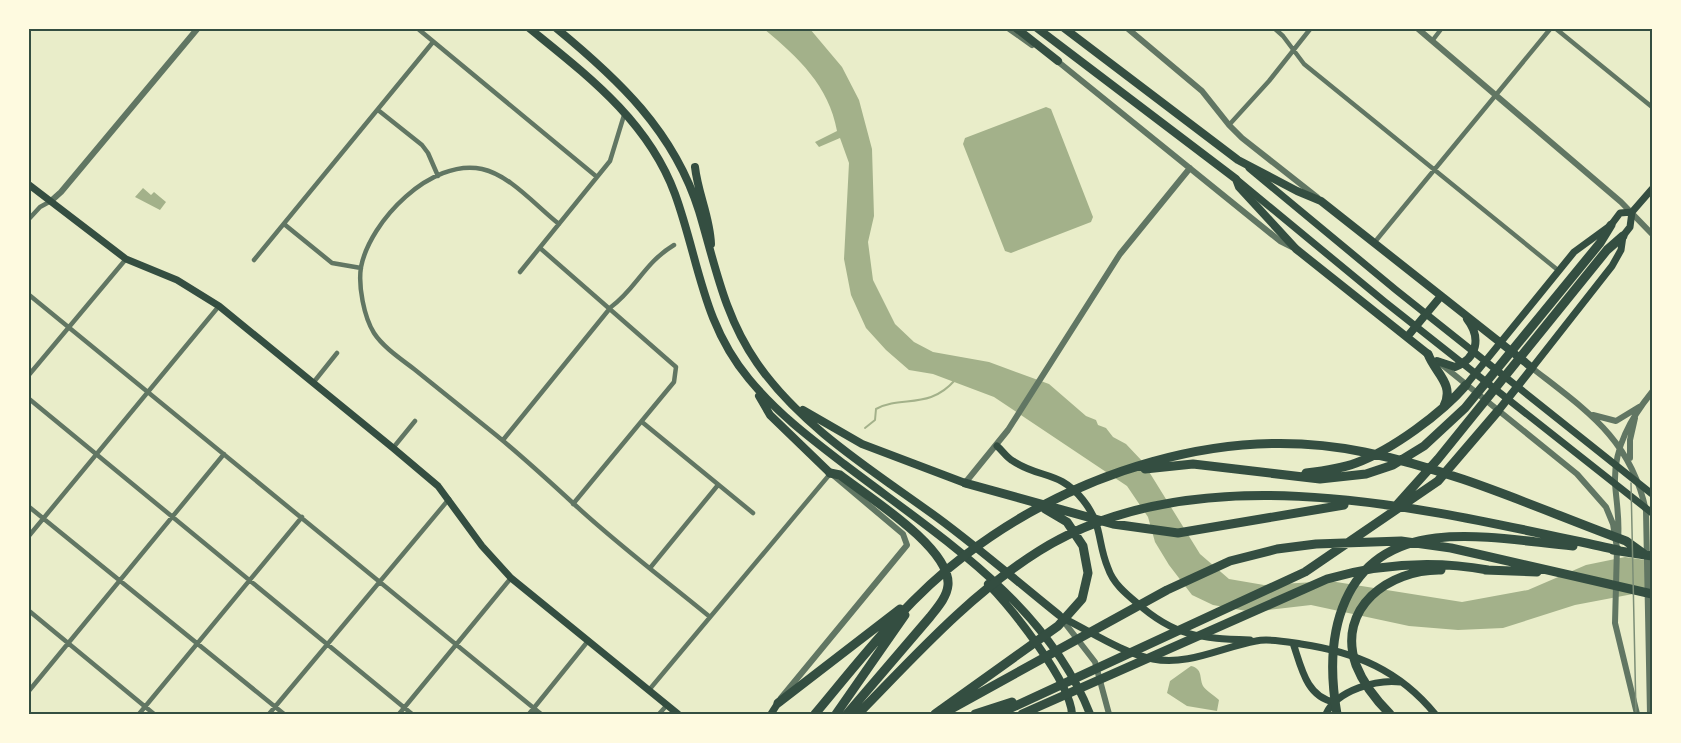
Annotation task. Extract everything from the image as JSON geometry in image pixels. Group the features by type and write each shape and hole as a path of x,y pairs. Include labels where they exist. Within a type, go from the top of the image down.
{"highway":[{"path":"1119,472 1194,464 1295,474 1320,479 1366,474 1393,465 1424,446 1465,408 1600,243 1611,225"},
{"path":"1384,520 1438,459 1607,250 1623,236"},
{"path":"1428,354 1432,364 1447,385 1448,395 1442,408"},
{"path":"1295,474 1334,470 1358,462 1395,442 1469,387"},
{"path":"998,714 1305,572 1384,520 1437,481 1494,407"},
{"path":"815,714 895,619 963,557 1025,515 1069,492 1119,472 1161,459 1265,444 1333,446 1417,464 1462,478 1626,541 1648,555"},
{"path":"830,473 840,476 924,541 945,570 948,584 941,603 847,714"},
{"path":"965,483 1113,524 1178,533 1241,524 1288,512 1364,502"},
{"path":"858,714 986,588 1041,550 1070,534 1137,511 1181,502 1289,496 1364,502 1431,511 1648,555"},
{"path":"935,714 1058,626 1074,611 1087,585 1088,559 1075,531 1067,522 1046,509 1022,500"},
{"path":"1337,714 1332,666 1335,627 1341,608 1359,576 1389,552 1408,544 1437,538 1489,538 1618,549"},
{"path":"942,714 1199,574 1230,561 1277,549 1316,544 1401,541 1450,548 1653,594"},
{"path":"1023,714 1327,579 1353,572 1403,564 1455,564 1488,570"},
{"path":"1390,714 1366,684 1356,665 1352,645 1352,628 1363,603 1374,591 1389,581 1413,572 1488,570 1563,574"},
{"path":"778,703 878,624 919,596"},
{"path":"836,714 919,596"},
{"path":"975,714 1045,691"},
{"path":"1029,714 1050,702"}],"main road":[{"path":"530,28 597,83 625,112 645,138 669,180 679,206 705,301 722,339 770,415 830,473"},
{"path":"556,28 616,79 659,130 674,152 693,195 728,311 743,341 766,376 813,424 942,521 1059,615 1151,659 1185,659 1258,640"},
{"path":"1017,28 1058,61"},
{"path":"1037,28 1236,179 1385,302 1653,513"},
{"path":"1064,28 1238,160 1396,290 1653,494"},
{"path":"1238,160 1321,201 1532,368"},
{"path":"695,167 697,183 710,224 712,261"},
{"path":"1236,179 1239,187 1296,249 1437,361 1455,367 1469,359 1475,350 1476,331 1462,313"},
{"path":"28,183 126,259 177,280 219,306 393,448 449,499 482,546 511,578 678,714"},
{"path":"1494,407 1532,368 1612,266 1621,249 1623,236 1630,227 1632,213 1653,189"},
{"path":"1469,387 1559,271 1584,243 1611,225 1620,213 1632,213"},
{"path":"1407,337 1441,296"},
{"path":"749,379 794,426 960,554 1013,599 1035,621 1054,646 1082,693 1090,714"},
{"path":"790,402 862,444 965,483"},
{"path":"997,446 1014,462 1067,483 1082,499 1100,527 1104,558 1113,579 1158,622 1168,628 1207,638 1293,643 1334,650 1367,660 1403,682 1421,697 1435,714"},
{"path":"960,554 995,591 1055,670 1072,706 1072,714"},
{"path":"1293,643 1312,689 1323,700 1334,702"},
{"path":"1326,714 1334,702 1371,683 1385,680 1403,682"},
{"path":"771,714 778,703"}],"street":[{"path":"28,220 69,183 198,28"},
{"path":"417,28 597,177"},
{"path":"1008,28 1058,61 1280,241 1296,249"},
{"path":"1127,28 1202,91 1229,125 1321,201"},
{"path":"1274,28 1304,63 1559,271"},
{"path":"1229,125 1311,28"},
{"path":"1417,28 1632,213 1653,234"},
{"path":"1432,41 1442,28"},
{"path":"1374,243 1553,28 1653,108"},
{"path":"254,260 433,42"},
{"path":"378,110 429,153 438,176"},
{"path":"520,272 609,161 625,112"},
{"path":"559,224 499,176 482,169 468,168 438,176 412,191 387,216 370,241 361,268 366,311 374,333 392,352 502,441 573,504 710,617"},
{"path":"965,483 1008,430 1120,254 1190,168"},
{"path":"284,224 332,263 361,268"},
{"path":"502,441 610,307 621,300 656,256 674,245"},
{"path":"540,248 676,367 674,382 573,504"},
{"path":"28,376 126,259"},
{"path":"28,294 542,714"},
{"path":"28,537 219,306"},
{"path":"313,383 337,354"},
{"path":"1437,361 1589,485 1606,507 1617,534"},
{"path":"1532,368 1614,437 1642,491 1646,511 1650,714"},
{"path":"1637,714 1615,623 1619,505 1615,483 1623,436 1641,405 1653,392"},
{"path":"28,398 412,714"},
{"path":"1582,408 1599,418 1616,421 1641,405"},
{"path":"1632,468 1630,441 1637,412"},
{"path":"393,448 415,422"},
{"path":"642,422 753,513"},
{"path":"28,692 224,454"},
{"path":"649,690 830,473 903,534 907,545 791,683 778,703"},
{"path":"650,568 718,485"},
{"path":"269,714 449,499"},
{"path":"28,506 284,714"},
{"path":"139,714 302,517"},
{"path":"399,714 511,578"},
{"path":"28,610 154,714"},
{"path":"1059,615 1095,662 1109,714"},
{"path":"528,714 588,641"},
{"path":"659,714 667,705"}],"shaded area":[{"path":"764,29 810,29 842,67 859,100 872,149 874,216 868,242 873,280 895,324 914,342 933,352 989,362 1049,384 1086,416 1096,420 1098,425 1106,428 1113,437 1126,444 1143,462 1200,554 1229,579 1264,585 1330,581 1462,602 1528,590 1586,565 1625,557 1652,561 1652,596 1633,594 1575,605 1503,628 1458,630 1409,626 1311,605 1252,612 1213,605 1192,595 1155,542 1148,517 1127,486 994,397 933,374 909,370 866,328 851,295 844,259 849,163 840,138 819,147 815,142 837,131 833,115 827,100 810,74 789,50"},
{"path":"1046,107 1051,109 1093,217 1091,222 1011,253 1005,251 963,144 965,138"},
{"path":"143,188 151,195 154,192 166,202 160,210 135,197"},
{"path":"1191,666 1199,671 1204,688 1219,700 1217,711 1187,706 1167,693 1170,681"}],"waterway":[{"path":"865,428 875,420 876,409 886,405 925,399 945,389 955,380"}],"tram line":[{"path":"1631,483 1636,714"}]}
